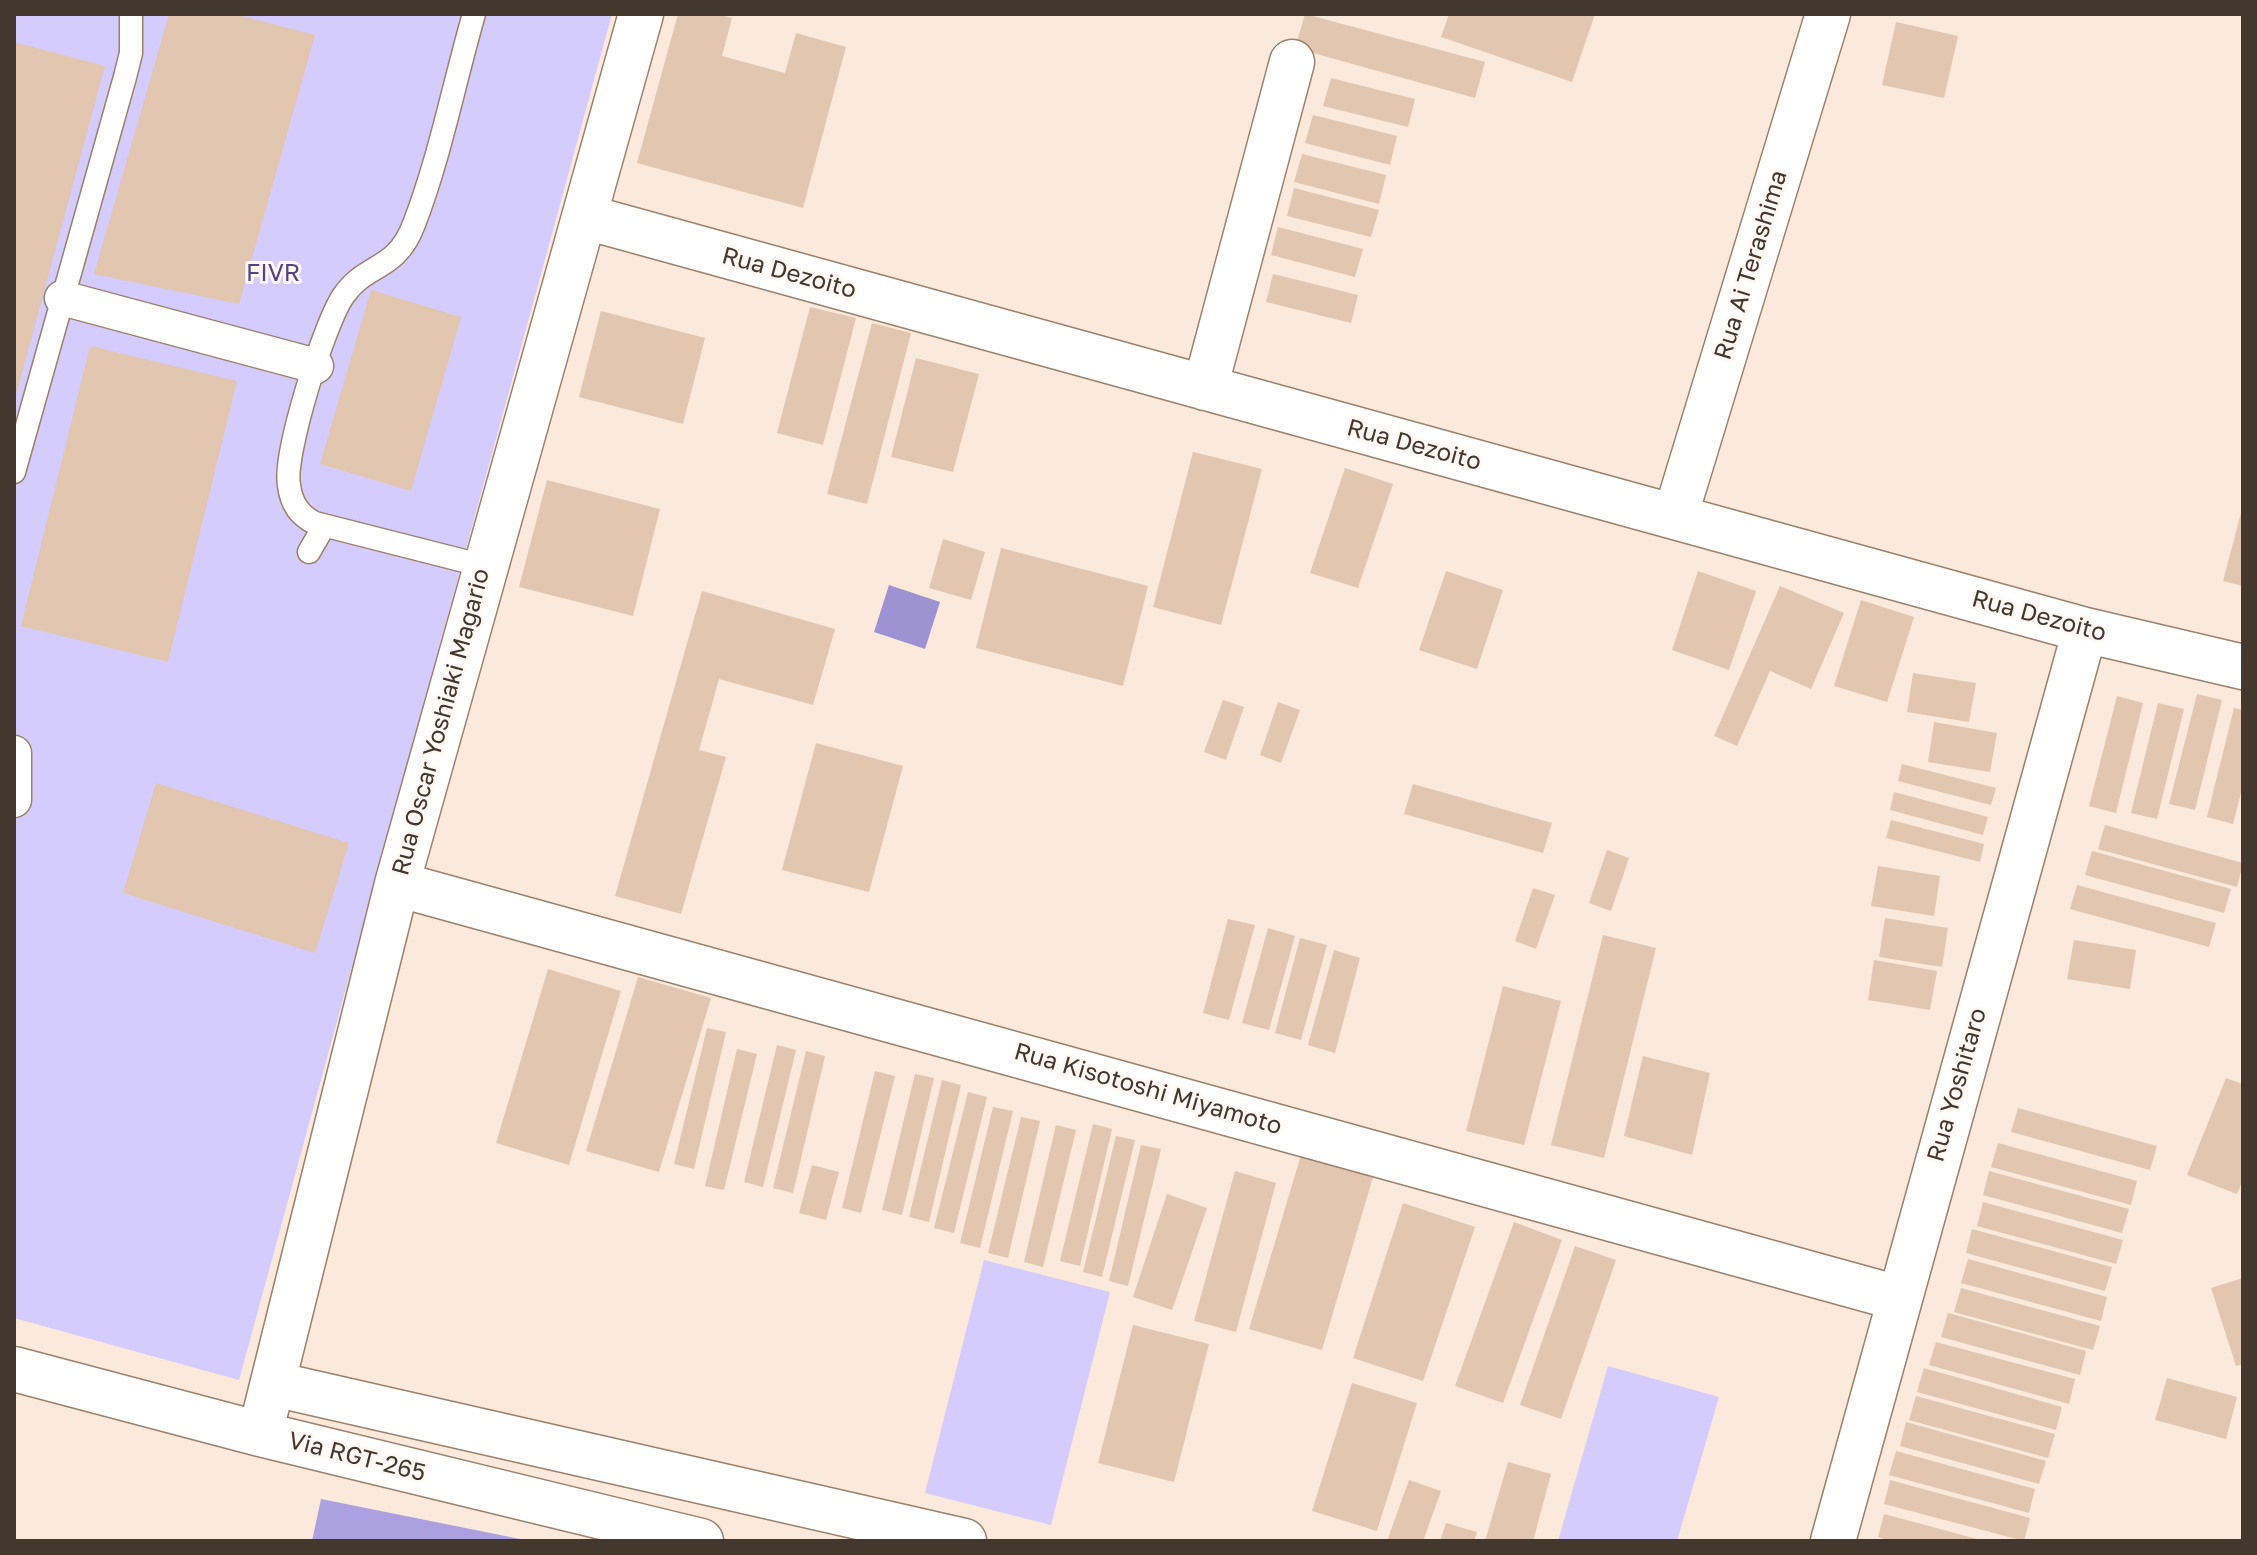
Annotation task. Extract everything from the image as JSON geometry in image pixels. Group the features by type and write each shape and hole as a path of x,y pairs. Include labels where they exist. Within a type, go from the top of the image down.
{"street":[{"name":"Rua Oscar Yoshiaki Magario","path":"260,1434 397,884 641,14"},
{"name":"Rua Ai Terashima","path":"1675,517 1828,14"},
{"path":"1205,388 1292,62"},
{"name":"Rua Dezoito","path":"586,217 2085,630 2243,667"},
{"path":"62,298 316,366"},
{"name":"Rua Yoshitaro","path":"1833,1541 2085,630"},
{"path":"14,753 14,800"},
{"name":"Rua Kisotoshi Miyamoto","path":"397,884 1898,1298"},
{"name":"Via RGT-265","path":"14,1369 260,1434 701,1541"},
{"path":"274,1384 964,1541"}],"lane":[{"path":"14,472 125,77 131,53 131,14"},
{"path":"474,14 414,225 392,260 363,275 341,299 316,366 289,461 288,484 302,515 324,526 484,566"},
{"path":"309,552 324,526"}],"green space":[{"name":"FIVR","path":"14,14 612,14 239,1380 14,1318"},
{"path":"984,1260 1110,1292 1051,1525 925,1493"},
{"path":"1608,1366 1719,1397 1677,1541 1558,1541"}],"shaded area":[{"path":"889,585 940,602 925,649 874,632"},
{"path":"321,1499 530,1541 312,1541"}],"building":[{"path":"169,14 234,14 315,35 239,304 94,274"},
{"path":"678,14 717,14 732,18 722,56 785,73 796,33 846,47 803,208 637,163"},
{"path":"1305,14 1485,62 1475,98 1295,48"},
{"path":"1449,14 1595,14 1572,82 1441,37"},
{"path":"1896,22 1958,36 1944,98 1882,85"},
{"path":"14,42 105,66 15,399 14,399"},
{"path":"1331,78 1415,99 1408,127 1323,106"},
{"path":"1313,115 1397,136 1390,165 1305,143"},
{"path":"1302,154 1386,175 1379,204 1294,182"},
{"path":"1294,188 1379,210 1371,237 1287,216"},
{"path":"1278,227 1363,249 1355,277 1271,255"},
{"path":"1273,274 1358,295 1351,323 1266,302"},
{"path":"371,290 461,317 411,491 320,464"},
{"path":"810,307 856,318 823,445 777,433"},
{"path":"601,311 705,338 683,424 579,397"},
{"path":"872,323 911,333 867,504 827,494"},
{"path":"90,346 237,381 168,662 21,626"},
{"path":"916,358 979,374 953,472 891,457"},
{"path":"1193,452 1262,469 1221,625 1153,607"},
{"path":"1345,468 1393,484 1358,588 1310,573"},
{"path":"547,480 660,509 633,616 519,587"},
{"path":"2243,509 2243,586 2223,581"},
{"path":"943,539 985,552 971,600 929,588"},
{"path":"1001,548 1148,586 1123,686 976,648"},
{"path":"1446,571 1503,590 1477,669 1419,650"},
{"path":"1698,571 1756,591 1729,670 1672,650"},
{"path":"1780,586 1844,613 1811,689 1770,671 1737,746 1714,736"},
{"path":"702,591 835,629 813,705 719,679 699,750 726,757 681,914 615,896"},
{"path":"1861,600 1914,617 1887,702 1834,686"},
{"path":"1913,673 1976,683 1969,722 1907,712"},
{"path":"2197,694 2222,700 2195,810 2169,804"},
{"path":"2117,696 2143,703 2116,813 2089,806"},
{"path":"1223,700 1244,707 1226,760 1204,752"},
{"path":"1278,702 1300,710 1281,763 1260,755"},
{"path":"2158,703 2184,709 2157,819 2131,813"},
{"path":"2234,708 2243,710 2243,785 2233,824 2207,817"},
{"path":"1934,722 1997,733 1990,772 1928,762"},
{"path":"816,743 903,766 869,892 782,870"},
{"path":"1902,764 1996,788 1991,805 1898,781"},
{"path":"156,783 349,843 315,953 123,893"},
{"path":"1413,784 1552,823 1543,853 1404,814"},
{"path":"1894,792 1988,817 1983,835 1890,810"},
{"path":"1891,820 1984,844 1980,862 1886,838"},
{"path":"2105,825 2243,863 2237,887 2098,849"},
{"path":"1607,850 1629,858 1611,911 1589,903"},
{"path":"2092,851 2231,889 2224,913 2085,875"},
{"path":"1878,866 1940,876 1934,916 1871,906"},
{"path":"2077,885 2216,923 2209,947 2070,909"},
{"path":"1533,888 1555,895 1536,949 1515,941"},
{"path":"1885,918 1948,928 1942,967 1879,957"},
{"path":"1228,919 1255,925 1229,1020 1203,1013"},
{"path":"1268,928 1295,936 1269,1030 1242,1023"},
{"path":"1603,935 1656,948 1604,1158 1551,1145"},
{"path":"1300,938 1327,945 1301,1040 1275,1033"},
{"path":"2074,940 2136,950 2130,989 2067,979"},
{"path":"1334,950 1360,958 1335,1053 1308,1045"},
{"path":"1874,960 1937,971 1930,1010 1868,1000"},
{"path":"548,969 621,991 569,1165 496,1143"},
{"path":"638,977 711,998 659,1172 586,1151"},
{"path":"1503,986 1561,1001 1524,1145 1466,1131"},
{"path":"707,1028 726,1032 694,1169 674,1164"},
{"path":"777,1045 796,1050 763,1187 744,1182"},
{"path":"737,1049 757,1054 724,1190 705,1186"},
{"path":"806,1051 825,1056 793,1193 773,1188"},
{"path":"1643,1056 1710,1073 1692,1155 1624,1136"},
{"path":"875,1071 895,1076 861,1213 842,1208"},
{"path":"915,1074 934,1078 902,1215 882,1210"},
{"path":"2226,1078 2243,1084 2243,1179 2237,1194 2187,1175"},
{"path":"942,1080 961,1085 929,1222 909,1217"},
{"path":"968,1092 987,1097 954,1233 934,1228"},
{"path":"993,1107 1013,1111 980,1248 960,1243"},
{"path":"2018,1108 2157,1146 2150,1170 2011,1132"},
{"path":"1021,1117 1040,1121 1008,1258 988,1253"},
{"path":"1093,1124 1112,1129 1080,1266 1060,1261"},
{"path":"1056,1125 1076,1130 1043,1267 1024,1262"},
{"path":"1116,1136 1135,1140 1102,1277 1083,1272"},
{"path":"1998,1143 2137,1181 2131,1205 1991,1167"},
{"path":"1141,1145 1161,1149 1128,1286 1109,1281"},
{"path":"1301,1155 1373,1177 1322,1350 1249,1329"},
{"path":"812,1165 839,1172 826,1220 799,1213"},
{"path":"1235,1171 1276,1183 1236,1332 1194,1321"},
{"path":"1989,1171 2129,1209 2122,1233 1983,1195"},
{"path":"1167,1194 1207,1208 1172,1310 1133,1297"},
{"path":"1983,1202 2123,1240 2116,1264 1977,1226"},
{"path":"1403,1203 1475,1227 1423,1381 1353,1358"},
{"path":"1514,1222 1562,1240 1503,1403 1455,1386"},
{"path":"1972,1229 2112,1267 2105,1291 1966,1253"},
{"path":"1575,1246 1616,1260 1561,1419 1520,1405"},
{"path":"1968,1259 2107,1297 2101,1321 1961,1283"},
{"path":"2243,1278 2243,1364 2236,1366 2211,1288"},
{"path":"1961,1288 2100,1326 2093,1350 1954,1312"},
{"path":"1948,1313 2086,1351 2080,1375 1941,1337"},
{"path":"1133,1325 1209,1344 1174,1482 1098,1463"},
{"path":"1936,1342 2075,1379 2069,1404 1929,1365"},
{"path":"1924,1368 2062,1407 2056,1430 1917,1392"},
{"path":"2167,1378 2237,1397 2226,1439 2155,1420"},
{"path":"1352,1383 1417,1403 1377,1531 1312,1511"},
{"path":"1916,1396 2055,1434 2048,1458 1909,1420"},
{"path":"1906,1422 2046,1461 2039,1484 1900,1446"},
{"path":"1896,1451 2035,1489 2029,1513 1889,1475"},
{"path":"1508,1462 1551,1474 1533,1541 1485,1541"},
{"path":"1409,1480 1441,1491 1423,1541 1387,1541"},
{"path":"1890,1480 2030,1518 2024,1541 1884,1504"},
{"path":"1884,1514 1981,1541 1891,1541 1878,1537"},
{"path":"1446,1523 1477,1532 1474,1541 1440,1541"}]}
